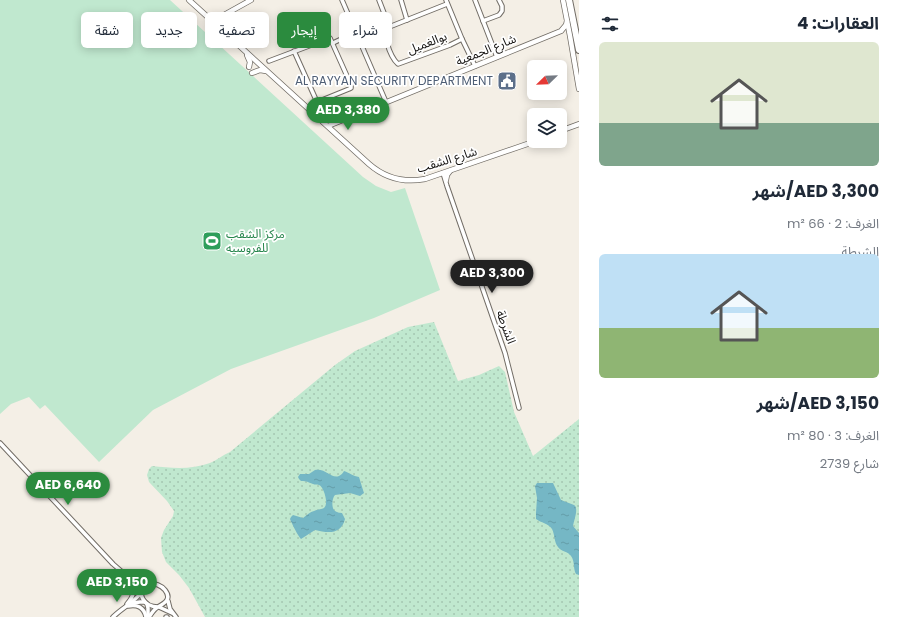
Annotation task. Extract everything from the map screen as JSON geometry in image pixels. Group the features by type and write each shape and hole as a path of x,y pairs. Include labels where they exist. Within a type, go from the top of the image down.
{"highway":[{"path":"569,0 579,50"}],"street":[{"name":"شارع الشقب","path":"189,0 205,15"},
{"name":"شارع الشقب","path":"192,0 206,12"},
{"path":"229,12 251,0"},
{"path":"342,0 347,12"},
{"name":"بوالغميل","path":"379,0 384,12"},
{"path":"401,0 407,20"},
{"path":"475,0 497,57"},
{"path":"483,21 499,14 502,11 502,6 499,0"},
{"path":"563,0 579,89"},
{"path":"392,26 447,2 475,66"},
{"path":"567,21 566,25 561,31 568,33 570,36"},
{"name":"شارع الجمعية","path":"329,126 561,31"},
{"path":"269,61 330,38 351,88 317,102 310,108"},
{"name":"بوالغميل","path":"388,48 396,64 398,64 450,45 462,39"},
{"path":"333,43 339,40"},
{"path":"240,48 248,57 250,62 249,67"},
{"name":"شارع الشقب","path":"241,48 329,126"},
{"name":"شارع الشقب","path":"245,48 372,166 387,176 400,180 412,181 425,179 442,174 476,160"},
{"path":"363,48 386,102"},
{"path":"294,52 317,102"},
{"path":"252,73 260,70 267,71"},
{"path":"567,129 579,125"},
{"name":"شارع الشقب","path":"343,139 377,168 400,178 412,179 425,177 527,143"},
{"path":"436,176 445,180 450,171"},
{"name":"الشرطة","path":"442,174 505,353 519,408"},
{"path":"0,443 113,564 135,581 148,608 148,617"},
{"path":"128,577 138,582 160,585 167,593 168,606 175,616"},
{"path":"125,607 134,595 133,586 128,577"},
{"path":"114,617 131,603 147,583"},
{"path":"148,617 168,599"},
{"path":"131,603 146,603 153,607 159,607 175,616"},
{"path":"125,607 134,605 139,606 148,617"}],"green space":[{"name":"مركز الشقب للفروسيه","path":"0,0 170,0 183,12 141,12 141,48 197,48 197,25 205,32 205,48 222,48 363,177 376,186 391,192 405,188 440,290 374,318 231,369 153,410 99,462 45,405 40,409 29,397 11,404 0,414"},
{"path":"434,322 458,381 479,375 499,366 505,372 514,412 533,456 579,419 579,617 205,617 189,588 166,562 162,552 161,538 173,516 174,511 167,501 149,482 147,475 149,469 152,466 188,468 213,462 230,452 335,365 355,351 408,327"}],"water":[{"path":"315,470 322,471 336,477 344,471 359,477 364,493 360,496 350,493 335,495 332,505 333,508 334,510 342,513 345,519 340,528 333,532 315,530 301,539 290,519 291,517 293,515 303,518 311,512 324,508 326,503 321,486 306,481 301,481 298,477 300,474 309,474"},
{"path":"537,483 553,483 561,500 574,505 576,509 573,526 579,533 579,575 575,572 571,556 559,549 552,529 549,525 536,519 537,498 535,486"}],"place":[{"name":"AL RAYYAN SECURITY DEPARTMENT","path":"507,81"},
{"name":"مركز الشقب للفروسيه","path":"212,241"}]}
